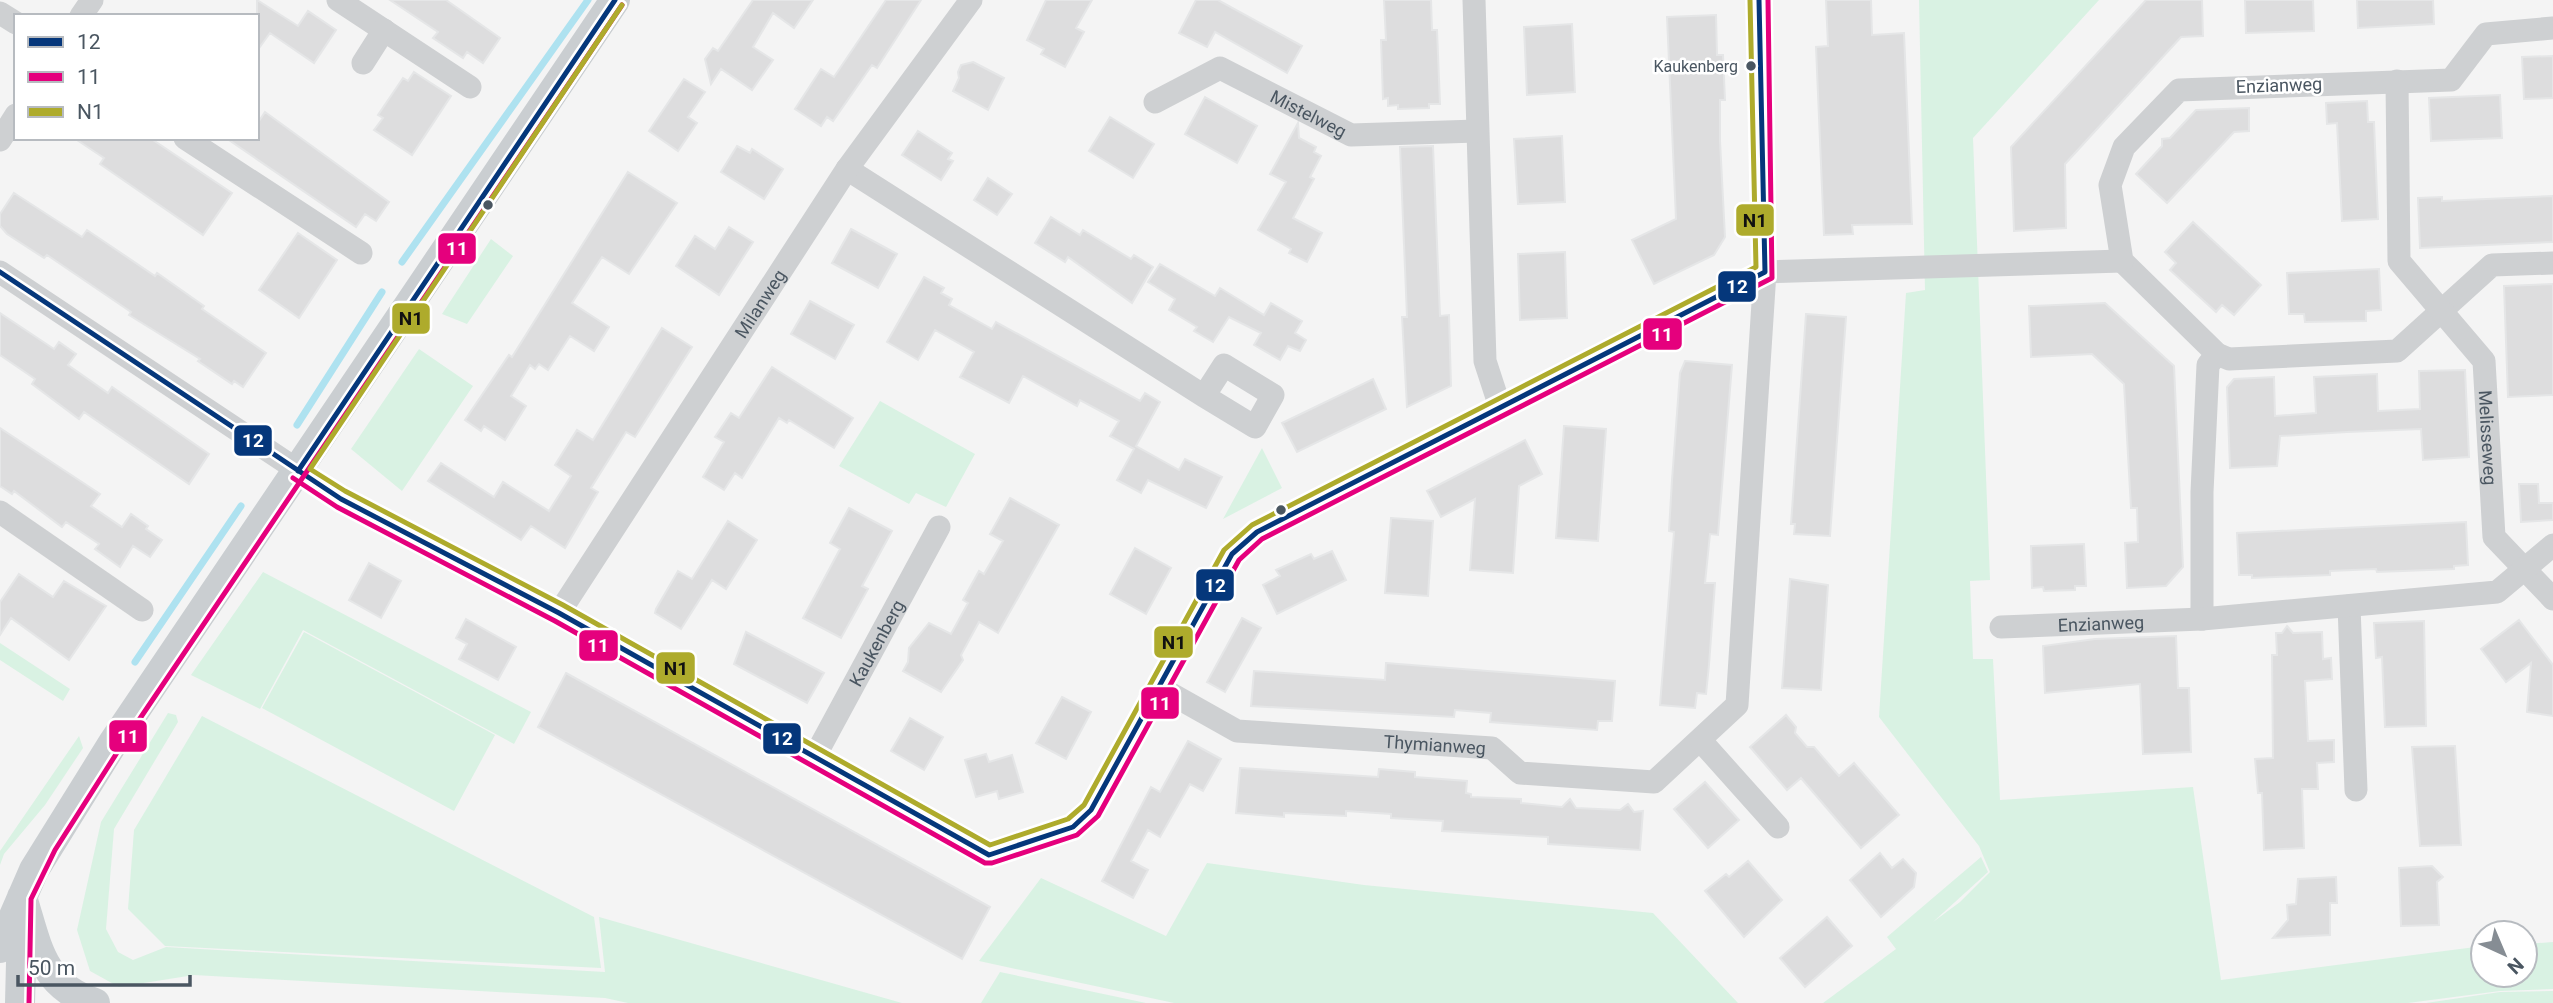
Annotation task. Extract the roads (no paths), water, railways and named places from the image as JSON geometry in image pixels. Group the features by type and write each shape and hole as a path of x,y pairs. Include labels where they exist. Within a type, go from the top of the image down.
{"main road":[{"path":"0,948 47,846 113,743 615,0"},
{"path":"20,1003 22,897"},
{"path":"22,897 44,966 76,997 95,1003"}],"street":[{"path":"338,0 470,87"},
{"name":"Milanweg","path":"559,613 846,169 971,0"},
{"path":"1474,0 1485,361 1500,407"},
{"path":"1759,0 1765,272"},
{"name":"Enzianweg","path":"2122,261 2110,185 2124,147 2179,90 2451,80 2486,34 2553,28"},
{"path":"363,63 384,30"},
{"name":"Mistelweg","path":"1154,102 1220,68 1351,135 1477,131"},
{"name":"Melisseweg","path":"2397,81 2399,261 2484,361 2494,537 2524,569"},
{"path":"0,140 14,118"},
{"path":"188,140 361,253"},
{"path":"846,169 1205,396"},
{"path":"0,272 341,499 559,613 989,855 1073,827 1091,810 1232,554 1243,543 1277,522 1765,272 2122,261 2217,354 2229,359 2397,351 2492,265 2553,263"},
{"name":"Thymianweg","path":"1157,686 1237,731 1492,748 1520,773 1654,782 1737,705 1765,272"},
{"path":"2202,620 2202,492 2208,365 2217,354"},
{"path":"0,512 142,610"},
{"name":"Kaukenberg","path":"814,758 939,527"},
{"name":"Enzianweg","path":"2001,627 2202,620 2497,592 2553,545"},
{"path":"2524,569 2553,599"},
{"path":"2349,606 2356,790"},
{"path":"1701,741 1778,827"}],"waterway":[{"path":"402,262 588,0"},
{"path":"297,425 382,292"},
{"path":"135,662 241,506"}],"place":[{"name":"Kaukenberg","path":"1751,66"}]}
